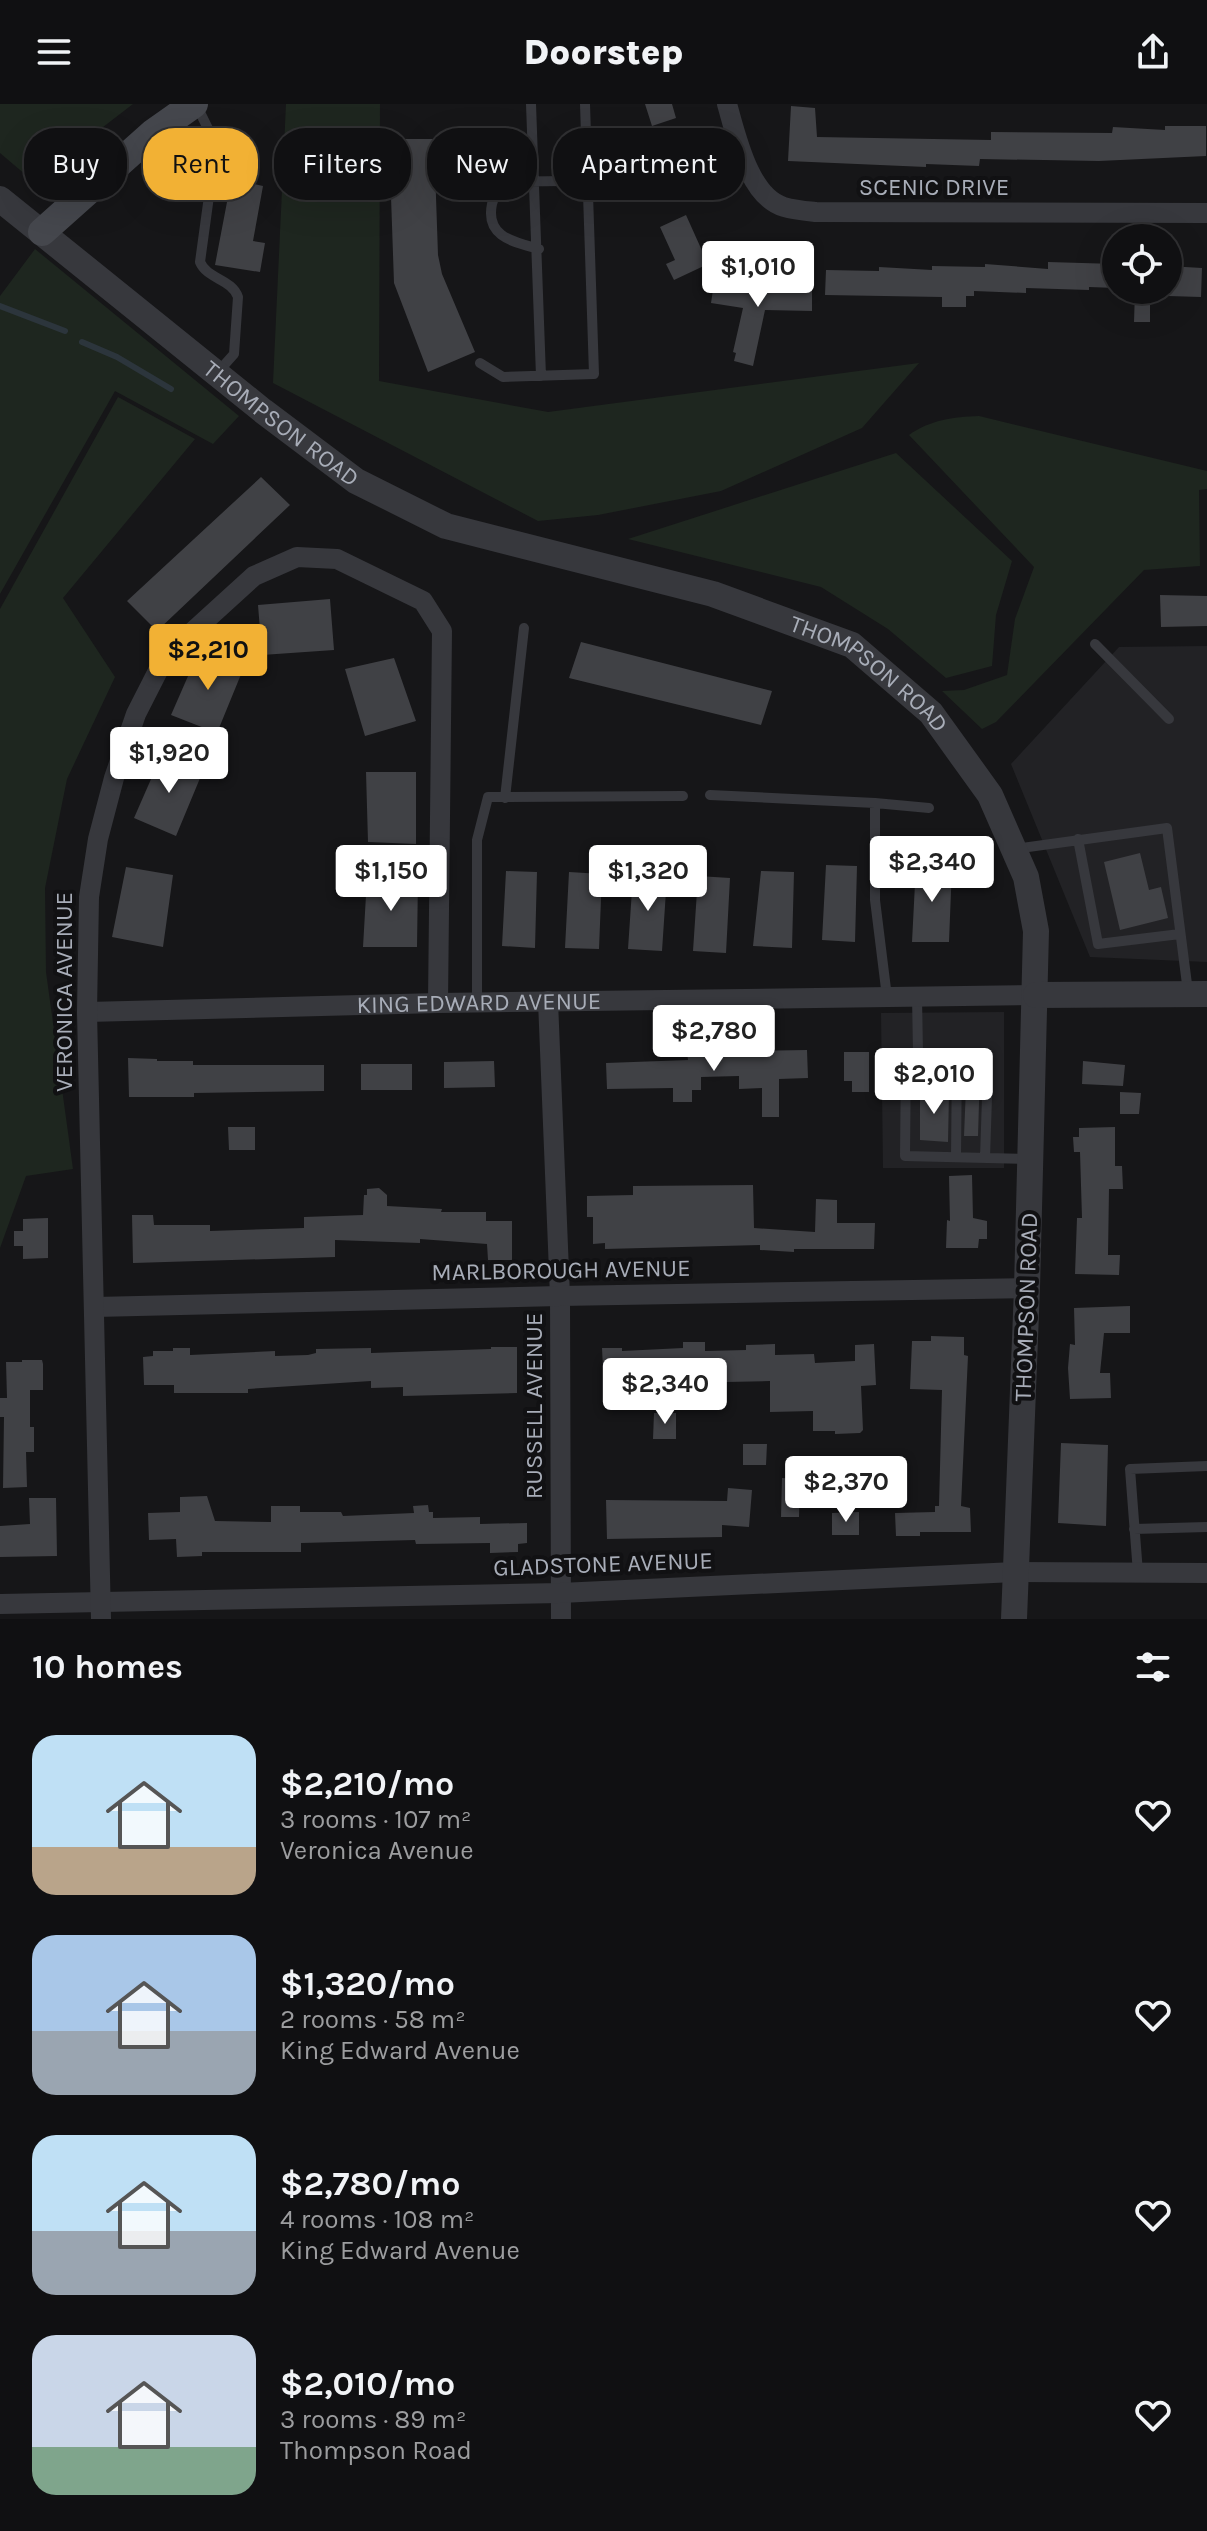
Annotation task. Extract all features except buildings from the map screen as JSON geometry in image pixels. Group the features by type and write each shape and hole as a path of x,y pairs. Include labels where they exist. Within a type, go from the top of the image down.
{"main road":[{"path":"42,232 153,133 195,104"}],"street":[{"name":"SCENIC DRIVE","path":"727,104 739,146 756,185 781,207 816,212 1207,213"},
{"name":"THOMPSON ROAD","path":"0,199 217,374 356,481 446,526 713,594 852,645 931,713 990,795 1026,877 1036,931 1027,1288 1014,1619"},
{"name":"VERONICA AVENUE","path":"100,1610 87,1012 89,897 95,854 114,778 136,714 165,657 254,576 297,557 337,559 423,601 442,631 438,1003"},
{"name":"KING EDWARD AVENUE","path":"87,1012 548,1001 1198,994"},
{"name":"RUSSELL AVENUE","path":"548,1001 560,1296 561,1619"},
{"name":"MARLBOROUGH AVENUE","path":"95,1307 1027,1288"},
{"name":"GLADSTONE AVENUE","path":"0,1604 100,1610 1015,1572 1207,1573"}],"lane":[{"path":"195,104 216,145 200,262 203,270 235,289 238,297 234,354 217,374"},
{"path":"531,104 532,128"},
{"path":"585,104 586,128"},
{"path":"493,200 492,224 500,237 539,249"},
{"path":"536,200 541,376"},
{"path":"480,363 503,377 594,374 589,200"},
{"path":"505,798 524,628"},
{"path":"1095,644 1169,719"},
{"path":"710,795 929,808"},
{"path":"477,1003 477,840 488,797 683,796"},
{"path":"875,803 875,900 887,997"},
{"path":"1014,849 1167,828 1180,934 1198,994"},
{"path":"1078,839 1098,944 1180,934"},
{"path":"917,996 918,1053"},
{"path":"985,1158 983,1119 986,1064 977,1056 906,1054 905,1156 956,1157 985,1158 1031,1159"},
{"path":"956,1157 962,1076 957,1054"},
{"path":"1138,1573 1130,1469 1207,1466"},
{"path":"1134,1529 1207,1527"}],"shaded area":[{"path":"0,104 133,104 102,128 24,128 24,173 0,153"},
{"path":"286,104 380,104 380,128 285,128"},
{"path":"282,200 380,200 379,381 548,412 919,363 862,428 721,491 598,515 538,521 273,383"},
{"path":"35,249 239,416 213,444 115,391 0,594 0,296"},
{"path":"118,397 195,439 63,598 115,677 67,779 45,888 46,972 73,1169 26,1176 0,1248 0,609"},
{"path":"979,416 1207,471 1207,489 1199,490 1200,566 1144,570 996,722 982,729 942,691 964,690 1007,675 1015,619 1034,567 909,435 942,420"},
{"path":"896,453 1012,561 996,615 992,666 946,678 888,629 821,587 628,539"},
{"path":"1207,646 1207,962 1090,957 1011,764 1119,647"},
{"path":"1004,1012 1004,1168 883,1168 881,1013"}],"waterway":[{"path":"0,306 65,331"},
{"path":"82,342 117,357 171,389"}]}
